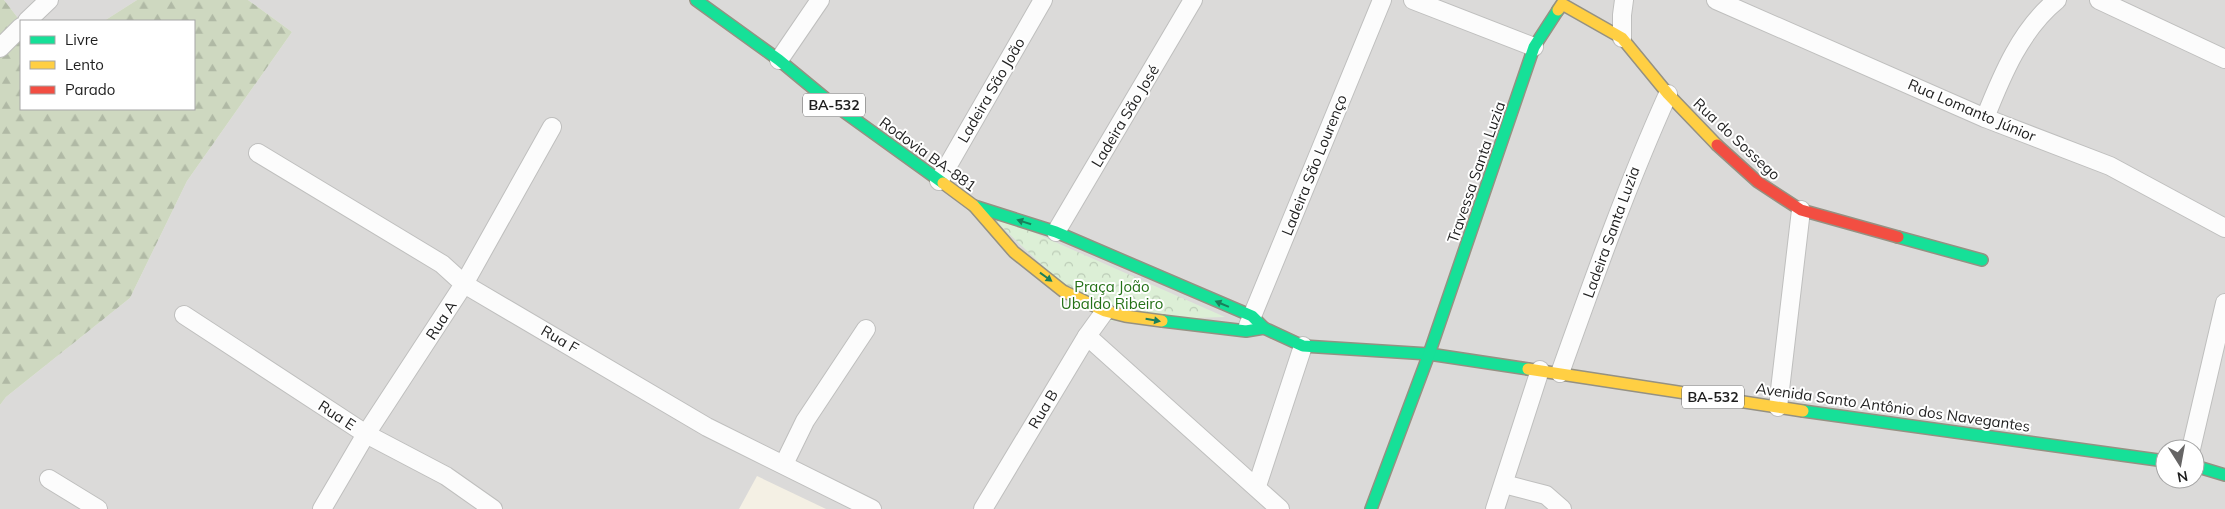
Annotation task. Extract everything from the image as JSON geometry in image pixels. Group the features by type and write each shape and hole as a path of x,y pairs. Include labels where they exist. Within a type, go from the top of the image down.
{"main road":[{"name":"Rodovia BA-881","path":"696,0 778,60 825,98 974,206"},
{"name":"Travessa Santa Luzia","path":"1371,509 1429,354 1534,47 1562,4"},
{"name":"Rua do Sossego","path":"1562,4 1622,38 1668,94 1708,137 1758,182 1801,210 1982,260"},
{"name":"Avenida Santo Antônio dos Navegantes","path":"974,206 1056,232 1303,346 1429,354 1778,407 2155,460"},
{"name":"BA-532","path":"974,206 1003,242 1035,270 1063,291 1105,311"},
{"name":"Avenida Santo Antônio dos Navegantes","path":"1105,311 1163,322 1254,325"},
{"path":"2205,469 2225,475"}],"street":[{"path":"28,20 49,0"},
{"path":"778,60 820,0"},
{"name":"Ladeira São João","path":"939,181 1044,0"},
{"name":"Ladeira São José","path":"1056,232 1193,0"},
{"name":"Ladeira São Lourenço","path":"1254,325 1382,0"},
{"path":"1413,0 1534,47"},
{"path":"1622,38 1624,0"},
{"path":"1985,118 1996,90 2019,46 2032,26 2057,0"},
{"path":"2099,0 2225,59"},
{"name":"Rua Lomanto Júnior","path":"1720,1 1985,118 2110,166 2225,228"},
{"path":"0,48 20,28"},
{"name":"Ladeira Santa Luzia","path":"1560,373 1636,164 1668,94"},
{"name":"Rua A","path":"322,509 366,434 464,284 552,126"},
{"name":"Rua F","path":"258,152 442,264 464,284 707,427 872,509"},
{"path":"1778,407 1801,210"},
{"path":"2193,439 2225,303"},
{"name":"Rua B","path":"983,509 1087,336 1105,311"},
{"name":"Rua E","path":"184,315 366,434 438,472 493,509"},
{"path":"784,464 805,422 866,328"},
{"path":"1087,336 1257,486 1280,509"},
{"path":"1257,486 1303,346"},
{"path":"1495,509 1540,370"},
{"path":"49,479 98,509"},
{"path":"1504,484 1546,495 1562,509"}],"shaded area":[{"path":"4,0 137,0 106,20 20,21"},
{"path":"248,0 2225,0 2225,509 0,509 0,405 6,397 130,298 187,181 292,32"},
{"path":"757,476 826,509 739,509"}],"green space":[{"path":"0,0 4,0 20,21 20,110 195,110 195,20 106,20 137,0 248,0 292,32 187,181 130,298 6,397 0,405"},
{"name":"Praça João Ubaldo Ribeiro","path":"985,211 1225,317 1101,321"}],"traffic: fast":[{"path":"696,0 779,60 825,98 943,183"},
{"path":"1371,509 1429,354 1534,47 1558,10"},
{"path":"974,206 1056,232 1252,316 1264,328 1303,346 1429,354 1528,369"},
{"path":"1898,237 1982,260"},
{"path":"1162,321 1246,331 1264,328"},
{"path":"1803,411 2155,460"},
{"path":"2205,469 2225,475"}],"traffic: slow":[{"path":"1558,10 1562,4 1622,38 1668,94 1717,145"},
{"path":"943,183 974,206 1014,252 1063,291 1105,311 1162,321"},
{"path":"1528,369 1803,411"}],"traffic: jam":[{"path":"1717,145 1758,182 1801,210 1898,237"}]}
